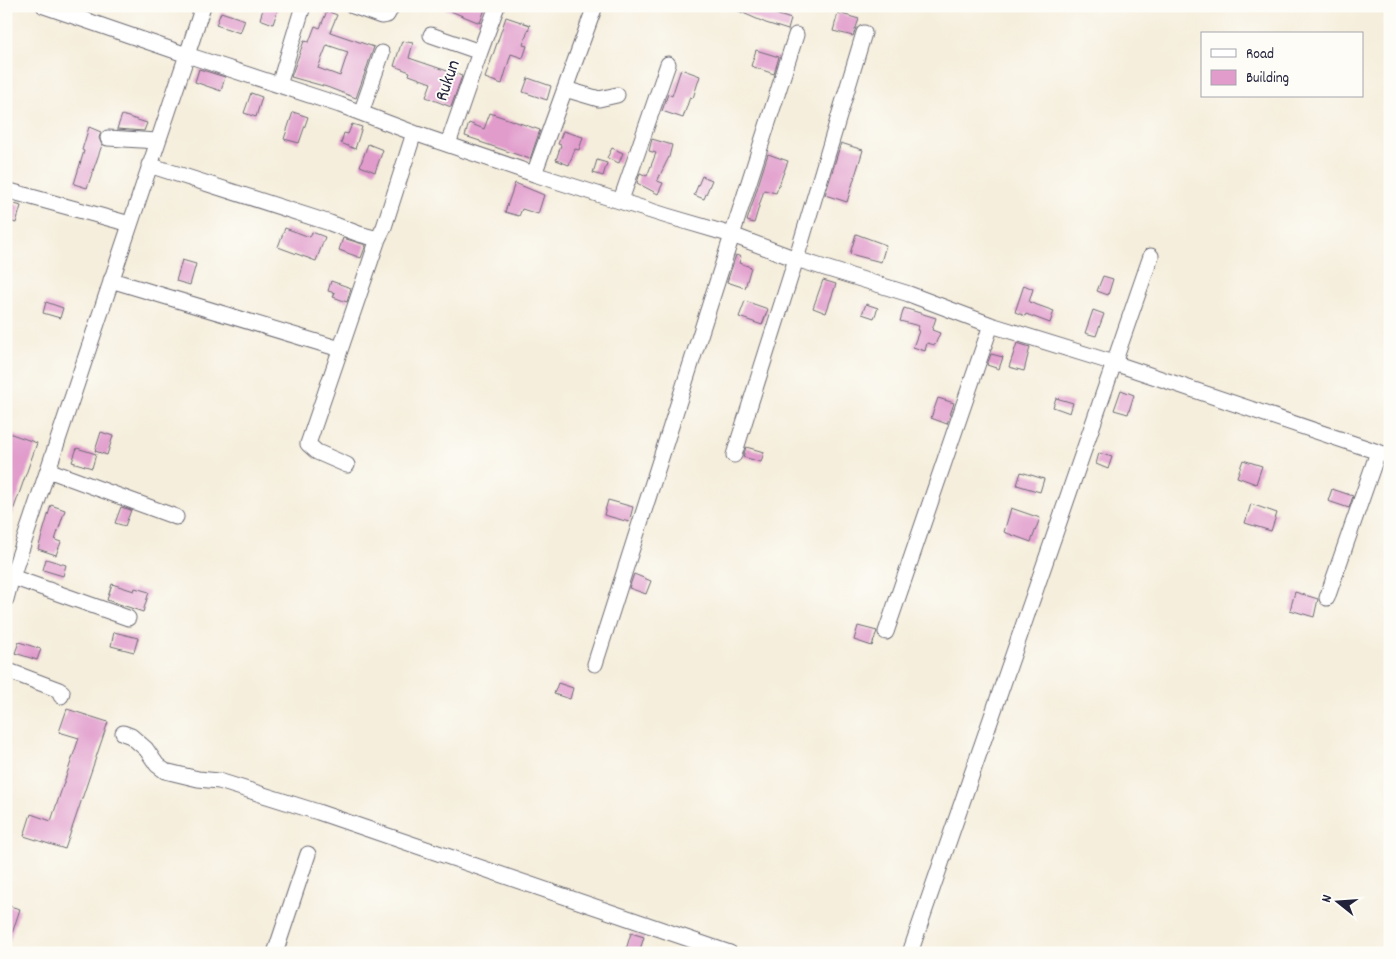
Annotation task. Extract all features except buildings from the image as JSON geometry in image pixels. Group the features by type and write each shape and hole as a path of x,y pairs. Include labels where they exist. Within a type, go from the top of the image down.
{"street":[{"path":"44,6 534,174 732,235 796,259 909,294 991,325 1114,363 1384,454 1327,598"},
{"path":"6,599 203,6"},
{"path":"279,85 303,6"},
{"path":"353,6 386,11"},
{"path":"480,52 497,6"},
{"path":"534,174 595,6"},
{"path":"734,455 796,259 864,33"},
{"name":"Rukun","path":"431,35 480,52 448,144"},
{"path":"595,664 796,35"},
{"path":"361,114 382,53"},
{"path":"620,200 668,64"},
{"path":"565,89 599,99 617,95"},
{"path":"347,465 317,452 308,444 378,239 384,227 414,133"},
{"path":"108,138 157,141"},
{"path":"149,165 378,239"},
{"path":"6,190 130,224"},
{"path":"910,953 1151,256"},
{"path":"111,280 340,349"},
{"path":"886,632 991,325"},
{"path":"48,470 176,517"},
{"path":"12,577 128,618"},
{"path":"6,670 59,690 62,692 61,696"},
{"path":"123,733 131,736 146,749 157,765 165,772 219,781 318,812 730,953"},
{"path":"275,953 308,854"}]}
